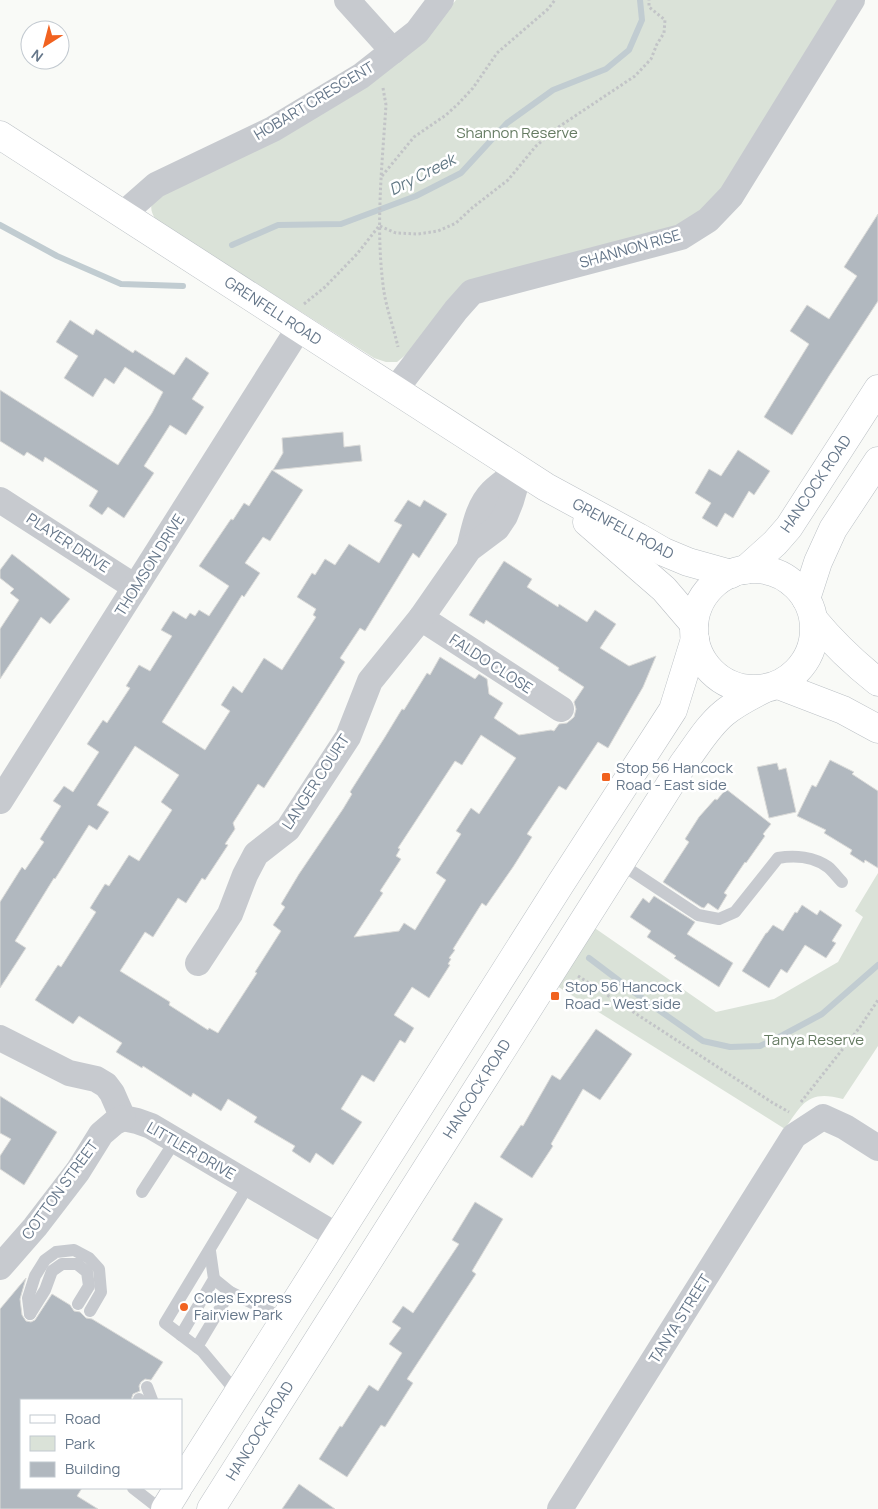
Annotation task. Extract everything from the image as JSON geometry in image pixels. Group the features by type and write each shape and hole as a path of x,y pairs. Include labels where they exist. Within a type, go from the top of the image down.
{"main road":[{"name":"GRENFELL ROAD","path":"0,135 293,325 399,384 546,487 664,552 688,562 738,572"},
{"name":"HANCOCK ROAD","path":"738,572 775,542 790,527 878,389"},
{"path":"771,687 795,674 807,659 814,640 810,610 818,562 833,529 878,461"},
{"name":"GRENFELL ROAD","path":"546,487 664,589 695,631"},
{"path":"182,1482 561,883 673,710 695,631 698,608 706,594 717,582 738,572 763,570 780,575 795,585 810,610 837,647 878,682"},
{"path":"695,631 703,661 719,678 741,688 771,687 843,710 878,729"},
{"name":"HANCOCK ROAD","path":"210,1509 683,764 722,714 735,704 771,687"},
{"path":"338,1236 359,1232 370,1227 413,1190"},
{"path":"338,1236 343,1269 340,1305"}],"street":[{"path":"347,0 386,56"},
{"name":"HOBART CRESCENT","path":"123,214 156,185 273,129 361,76 417,32 441,0"},
{"name":"SHANNON RISE","path":"399,384 472,292 681,237 708,220 731,196 852,0"},
{"name":"THOMSON DRIVE","path":"0,801 135,587 293,325"},
{"name":"LANGER COURT","path":"198,962 230,914 245,875 256,854 288,829 348,737 370,681 421,618 469,549 497,528 505,516 512,501 520,470"},
{"name":"PLAYER DRIVE","path":"0,500 135,587"},
{"name":"FALDO CLOSE","path":"421,618 561,709"},
{"path":"0,1038 69,1073 96,1079 106,1085 112,1093 123,1118"},
{"path":"796,1127 823,1117 845,1127 878,1148"},
{"name":"LITTLER DRIVE","path":"123,1118 151,1126 338,1236"},
{"name":"COTTON STREET","path":"0,1267 35,1227 78,1171 101,1134 123,1118"},
{"name":"TANYA STREET","path":"560,1509 796,1127"}],"lane":[{"path":"621,864 698,915 719,919 734,912 778,858 792,856 816,861 828,868 842,882"},
{"path":"142,1192 175,1140"},
{"path":"238,1394 198,1347 165,1324 249,1184"},
{"path":"78,1304 89,1286 86,1272 77,1264 62,1264 52,1271 45,1290 30,1314 28,1298 35,1276 45,1260 56,1252 74,1250 89,1258 99,1269 101,1292 90,1311"},
{"path":"181,1335 214,1278 210,1251"},
{"path":"214,1278 230,1292 286,1319"},
{"path":"198,1347 230,1292"},
{"path":"144,1399 147,1387"},
{"path":"140,1489 174,1494"}],"path":[{"path":"382,177 414,137 446,115 458,104 473,88 497,53 548,9 555,0"},
{"path":"380,226 396,233 418,234 438,231 456,223 508,180 536,146 560,126 635,76 650,59 664,33 665,20 649,6 649,0"},
{"path":"386,56 386,105 380,226 384,293 399,384"},
{"path":"293,325 311,297 325,287 357,254 380,226"},
{"path":"557,963 773,1103 796,1127 878,1000"}],"green space":[{"name":"Shannon Reserve","path":"456,0 842,0 724,191 677,229 466,282 408,353 397,362 386,362 374,358 156,220 151,208 154,196 425,38"},
{"name":"Tanya Reserve","path":"878,873 878,1046 843,1099 822,1096 808,1100 802,1105 785,1129 549,981 586,922 716,1012 774,999 838,962 863,917 855,911"}],"building":[{"path":"878,214 878,301 792,435 764,417 809,344 790,331 807,305 829,319 857,276 844,267"},
{"path":"70,320 93,335 96,329 133,353 135,350 174,375 186,357 209,373 192,399 204,407 186,435 170,425 144,466 154,473 124,518 108,507 102,515 89,506 98,491 45,457 43,462 27,452 24,456 0,441 0,390 118,465 152,413 163,392 125,367 114,384 105,378 93,397 64,378 78,356 56,342"},
{"path":"343,432 344,447 360,445 362,461 273,470 283,453 282,438"},
{"path":"738,450 770,471 754,495 749,491 733,518 725,513 717,527 702,518 711,503 695,493 709,469 721,476"},
{"path":"272,470 303,490 270,541 263,537 245,563 260,573 244,597 242,595 162,722 205,750 230,711 221,705 233,686 242,693 264,658 282,670 316,617 313,615 316,609 297,597 312,573 315,575 325,559 335,565 349,544 379,563 402,525 394,521 408,500 420,507 424,500 447,514 419,558 413,553 365,631 360,628 340,658 345,662 264,788 258,784 233,823 235,829 225,844 228,845 205,880 202,878 186,903 178,898 153,937 145,932 120,971 170,1002 169,1005 208,1030 209,1028 218,1033 257,973 255,972 281,931 273,925 285,907 281,904 343,809 352,794 350,792 402,709 404,710 427,673 430,675 440,657 475,679 479,674 487,679 489,694 503,703 494,718 519,735 554,731 559,724 567,723 574,717 576,709 574,702 584,687 558,670 559,668 486,620 484,624 469,615 504,561 532,579 527,587 558,607 559,604 587,622 595,610 616,624 600,648 629,666 656,656 643,687 608,748 598,742 566,790 559,786 527,834 532,837 513,867 486,906 482,903 453,949 455,950 449,958 451,959 448,964 450,965 429,998 412,987 394,1015 414,1028 405,1043 400,1040 374,1082 362,1075 341,1109 362,1122 333,1165 316,1153 310,1163 292,1151 295,1146 254,1122 257,1117 228,1099 221,1111 193,1093 191,1097 143,1066 142,1068 116,1052 122,1043 79,1016 73,1024 35,1000 58,965 61,967 96,912 90,908 105,884 109,886 129,855 139,861 172,810 161,802 179,775 135,746 97,805 109,812 97,830 89,825 15,941 26,948 0,988 0,902 22,867 25,870 44,842 40,839 61,806 53,801 64,786 73,792 99,752 87,744 103,720 107,723 130,688 126,686 139,665 150,671 172,636 161,630 173,611 186,619 190,613 195,616 199,610 209,616 229,586 199,566 244,503 249,506","holes":["481,735 516,758 479,814 471,808 456,831 461,834 436,873 446,880 415,930 404,923 399,931 354,937 383,893 380,891 401,859 396,856 400,849 398,848 455,761 462,765"]},
{"path":"12,554 70,599 50,624 41,617 0,679 0,629 19,600 10,593 14,589 0,578 0,570"},
{"path":"830,760 854,772 852,774 878,791 878,868 865,860 864,863 850,854 852,850 824,833 826,830 797,816 812,785 816,787"},
{"path":"777,763 779,770 786,768 796,812 769,818 757,767"},
{"path":"726,789 771,824 763,834 765,836 724,893 727,895 718,910 708,903 704,908 701,907 663,882 689,842 685,839 699,817"},
{"path":"654,896 695,922 687,934 733,963 719,987 674,958 676,956 647,937 651,931 630,917 643,898 649,903"},
{"path":"802,905 817,915 820,910 842,925 832,941 836,943 826,958 805,945 787,973 781,969 769,988 742,971 773,925 783,931 795,912 797,913"},
{"path":"596,1029 632,1054 600,1100 583,1089 551,1144 553,1146 532,1178 500,1157 521,1125 523,1126 552,1075 560,1080"},
{"path":"0,1096 57,1132 24,1185 0,1169 0,1156 11,1139 0,1133"},
{"path":"475,1202 503,1219 472,1271 476,1274 407,1379 413,1383 385,1427 381,1425 347,1477 319,1459 369,1385 378,1391 402,1353 389,1344 401,1328 392,1322 403,1306 413,1313 459,1244 452,1240"},
{"path":"26,1278 20,1299 22,1315 26,1321 31,1322 35,1320 52,1294 70,1305 74,1311 80,1312 86,1318 92,1319 163,1362 151,1380 145,1379 141,1382 139,1386 140,1391 133,1394 131,1399 20,1399 20,1489 81,1489 77,1496 98,1509 0,1509 0,1309"},
{"path":"299,1484 335,1509 282,1509"}],"waterway":[{"name":"Dry Creek","path":"232,245 278,225 341,224 416,196 461,173 507,123 553,90 606,69 629,50 642,20 640,0"},
{"name":"Dry Creek","path":"0,225 57,256 121,284 183,286"},
{"path":"589,958 703,1041 730,1047 760,1046 822,1014 878,965"}],"place":[{"name":"Stop 56 Hancock Road - East side","path":"606,777"},
{"name":"Stop 56 Hancock Road - West side","path":"555,996"},
{"name":"Coles Express Fairview Park","path":"184,1307"}]}
